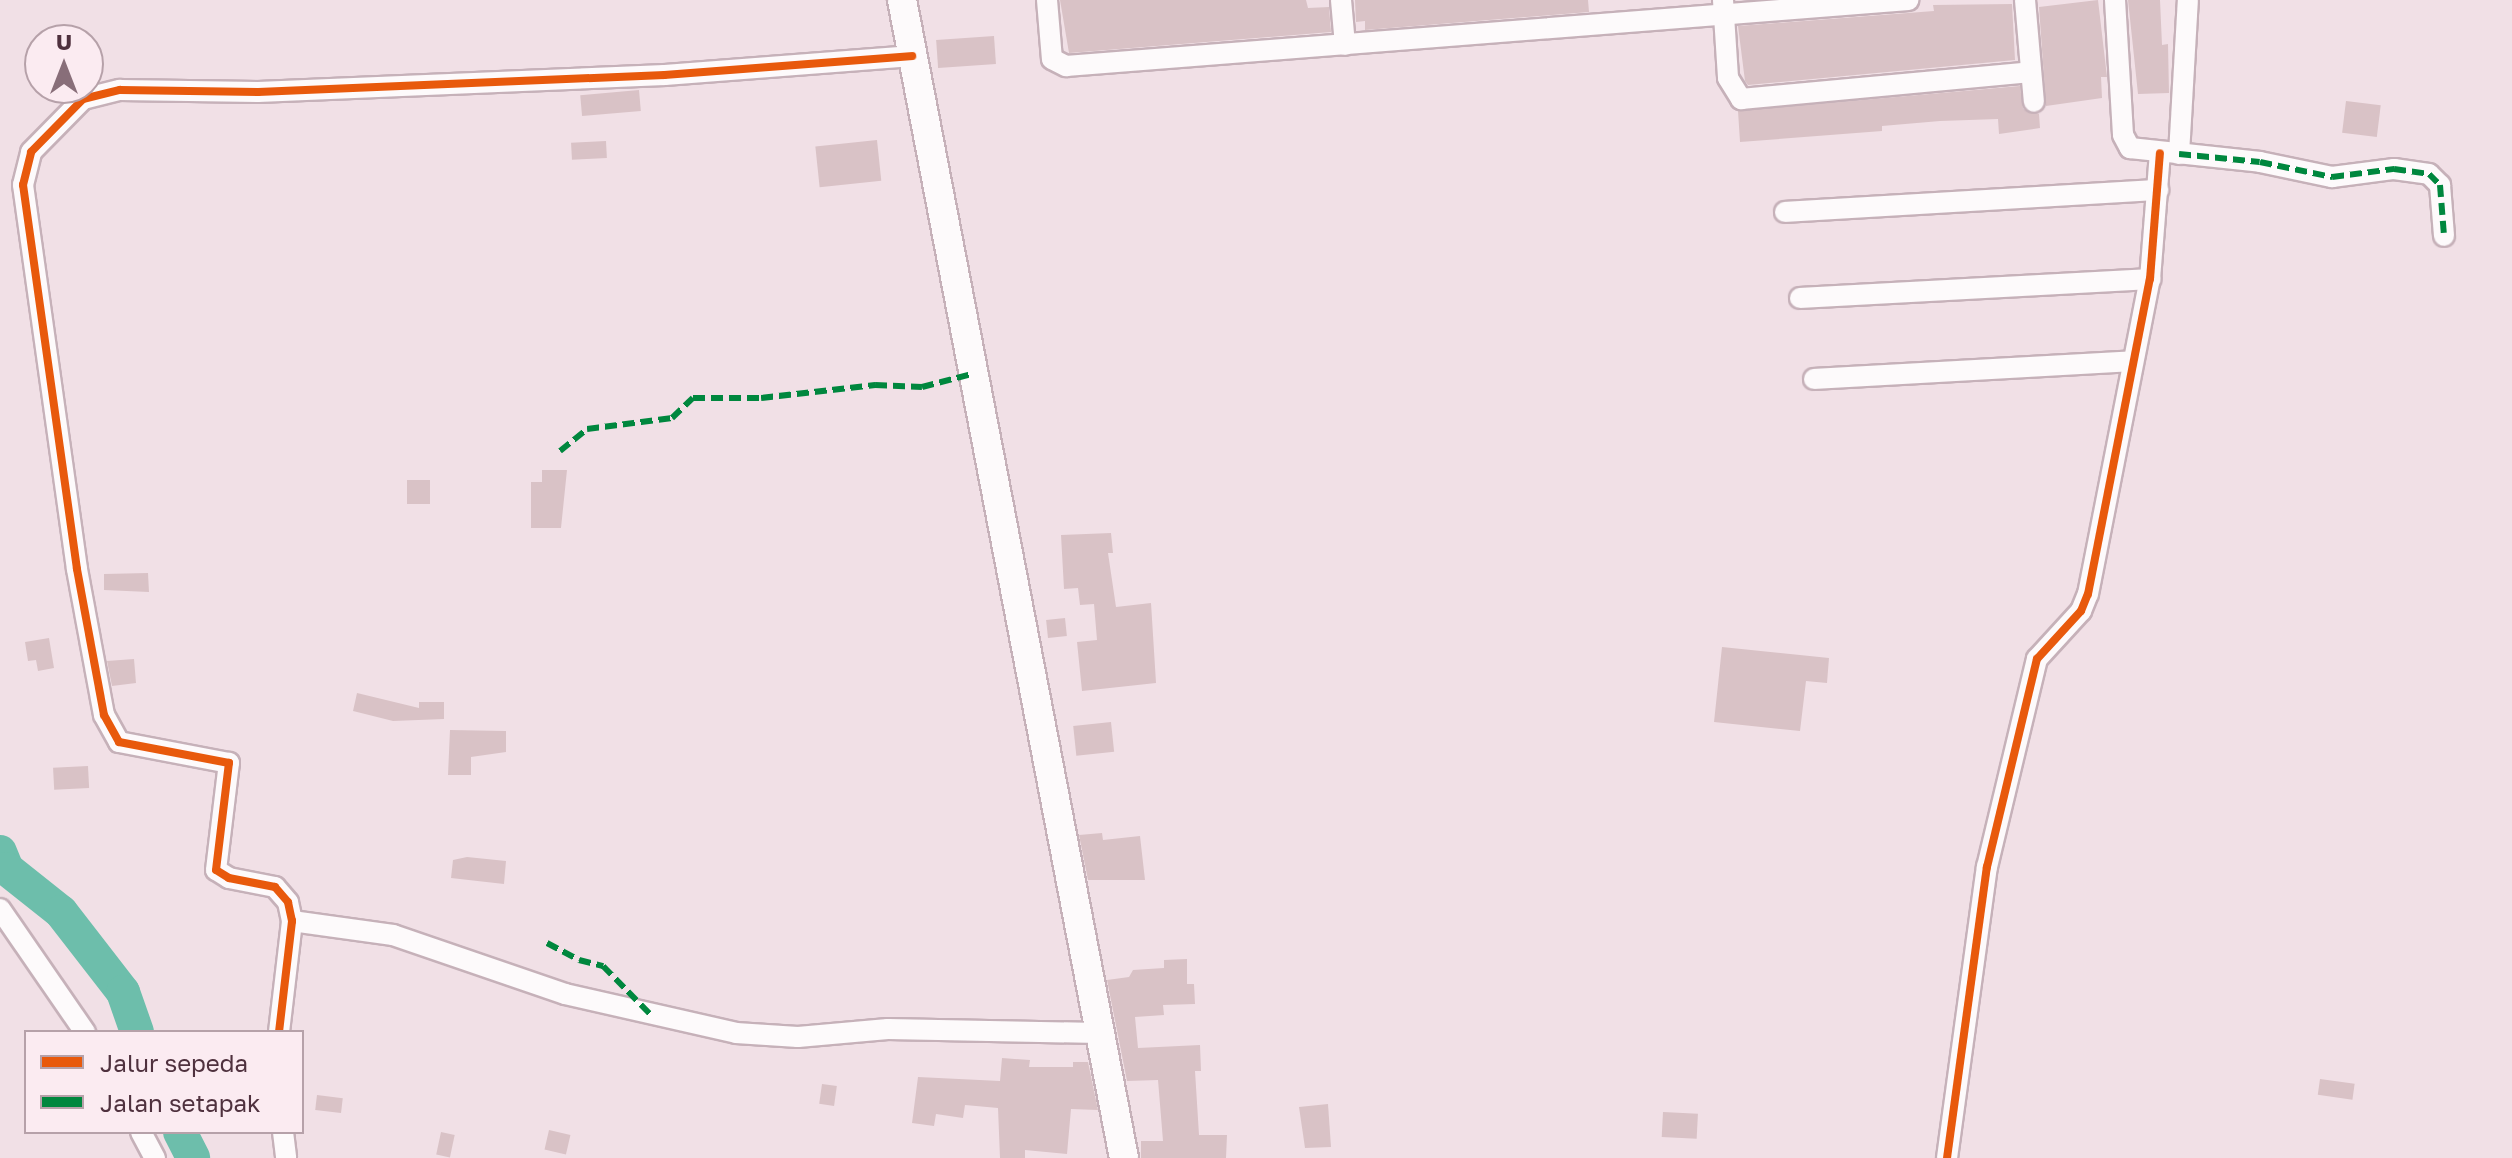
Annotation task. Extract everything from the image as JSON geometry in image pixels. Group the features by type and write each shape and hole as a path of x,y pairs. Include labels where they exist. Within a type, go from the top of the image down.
{"main road":[{"path":"902,0 1124,1158"}],"street":[{"path":"1047,0 1052,59 1066,66 1345,45 1723,8 1908,0"},
{"path":"1341,0 1345,45"},
{"path":"2025,0 2034,102"},
{"path":"2115,0 2125,144 2170,154 2260,162 2332,177 2394,169 2429,174 2440,185 2444,236"},
{"path":"1947,1158 1987,867 2029,685 2044,649 2070,626 2088,594 2150,279 2158,190 2170,154 2188,0"},
{"path":"1723,8 1728,78 1741,99 2031,72"},
{"path":"279,1030 292,921 288,902 275,887 229,878 216,870 229,796 229,763 130,745 110,733 77,569 23,185 31,152 83,99 120,90 258,92 665,75 912,56"},
{"path":"1785,212 2158,190"},
{"path":"1800,298 2150,279"},
{"path":"1814,379 2132,361"},
{"path":"0,909 84,1030"},
{"path":"292,921 393,935 565,994 736,1033 798,1037 888,1029 1099,1033"},
{"path":"142,1134 155,1158"},
{"path":"283,1134 286,1158"}],"building":[{"path":"1060,0 1306,0 1308,8 1329,7 1331,32 1069,53"},
{"path":"1355,0 1588,0 1589,12 1365,30 1365,21 1356,22"},
{"path":"2098,0 2107,77 2101,77 2102,98 2046,106 2039,7"},
{"path":"2128,0 2160,0 2162,45 2168,44 2169,93 2138,94"},
{"path":"2012,4 2015,60 1748,85 1745,81 1738,26 1934,11 1933,5"},
{"path":"994,36 996,64 938,68 936,40"},
{"path":"2020,86 2023,109 2039,114 2040,128 1999,134 1998,119 1940,121 1882,126 1882,131 1740,142 1738,111"},
{"path":"639,90 641,111 582,116 580,95"},
{"path":"2346,101 2381,105 2377,137 2342,133"},
{"path":"877,140 881,181 820,187 815,146"},
{"path":"606,141 607,158 572,160 571,143"},
{"path":"542,470 567,470 561,528 531,528 531,482 542,482"},
{"path":"407,480 430,480 430,504 407,504"},
{"path":"1111,533 1113,553 1108,553 1116,607 1151,603 1156,683 1082,691 1077,642 1097,640 1094,604 1080,605 1078,588 1064,589 1061,535"},
{"path":"148,573 149,592 104,590 104,574"},
{"path":"1065,618 1067,636 1048,638 1046,620"},
{"path":"49,638 54,668 38,671 36,660 28,661 25,642"},
{"path":"1722,647 1829,658 1827,683 1806,681 1800,731 1714,722"},
{"path":"134,659 136,683 112,686 107,661"},
{"path":"357,693 419,708 419,702 444,702 444,719 393,721 353,711"},
{"path":"1111,722 1114,752 1076,756 1073,726"},
{"path":"450,730 506,731 506,752 471,757 471,775 448,775"},
{"path":"88,766 89,788 54,790 53,768"},
{"path":"1102,833 1103,840 1140,836 1145,880 1088,880 1079,835"},
{"path":"467,857 506,861 504,884 451,878 453,860"},
{"path":"1187,959 1187,984 1194,984 1195,1004 1163,1005 1164,1015 1135,1017 1138,1048 1200,1045 1201,1071 1195,1071 1199,1135 1227,1135 1226,1158 1141,1158 1141,1141 1163,1141 1158,1080 1127,1081 1107,980 1129,977 1133,970 1164,968 1164,960"},
{"path":"1002,1058 1030,1060 1029,1067 1073,1067 1073,1062 1088,1062 1098,1110 1071,1109 1067,1154 1025,1150 1025,1158 1000,1158 998,1108 965,1105 963,1118 936,1114 934,1126 912,1123 918,1077 1000,1081"},
{"path":"2320,1079 2355,1084 2352,1100 2318,1095"},
{"path":"822,1084 837,1086 834,1106 819,1104"},
{"path":"317,1095 343,1098 341,1113 315,1110"},
{"path":"1328,1104 1331,1147 1305,1148 1299,1107"},
{"path":"1663,1112 1698,1114 1697,1139 1662,1137"},
{"path":"549,1130 570,1135 566,1154 545,1149"},
{"path":"441,1132 455,1135 450,1157 436,1154"}],"waterway":[{"path":"0,852 7,869 61,912 123,992 136,1030"},
{"path":"181,1134 193,1158"}],"marked path":[{"path":"2179,154 2260,162 2332,177 2394,169 2429,174 2440,185 2444,236"},
{"path":"560,451 587,429 672,418 693,398 761,398 875,385 922,387 972,374"},
{"path":"547,943 579,960 603,966 652,1016"}],"cycle path":[{"path":"279,1030 292,921 288,902 275,887 229,878 216,870 229,763 119,742 104,715 77,569 23,185 31,152 83,99 120,90 258,92 665,75 912,56"},
{"path":"1947,1158 1987,867 2037,659 2081,611 2088,594 2150,279 2160,153"}]}
